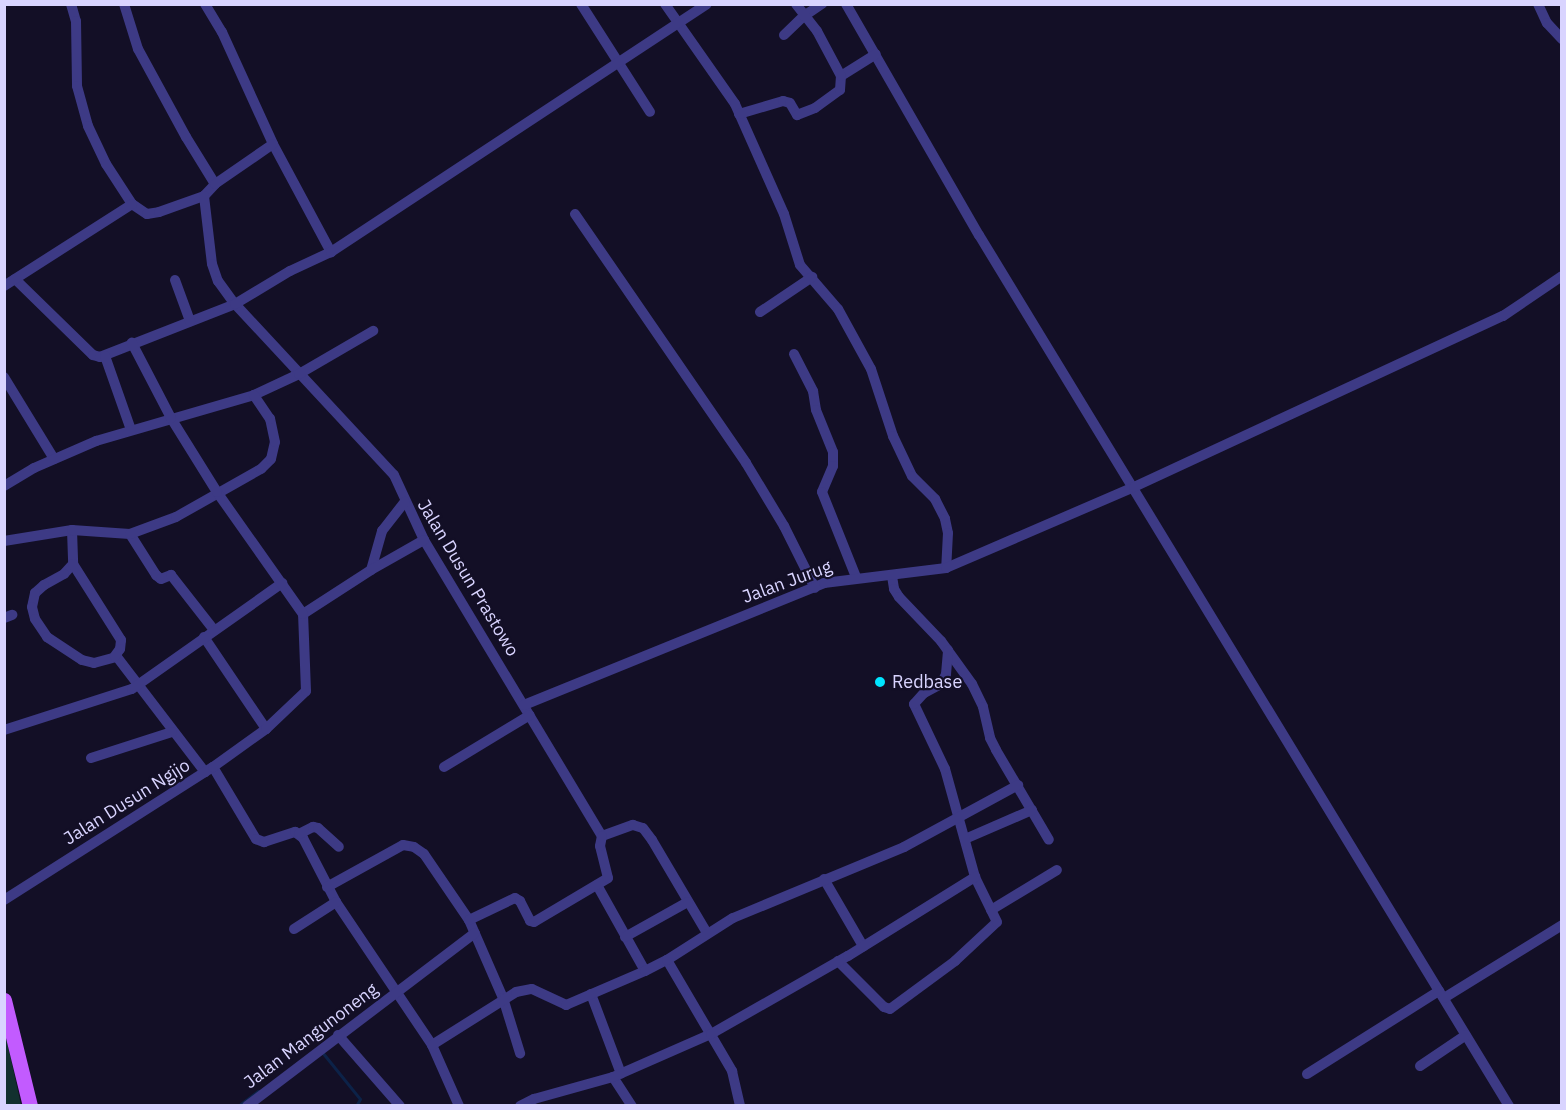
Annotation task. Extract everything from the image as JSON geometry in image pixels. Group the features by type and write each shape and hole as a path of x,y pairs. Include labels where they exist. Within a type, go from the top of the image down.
{"main road":[{"path":"4,1000 30,1106"}],"street":[{"path":"71,4 76,21 77,86 88,126 106,164 132,204 147,214 204,196 215,184 273,144"},
{"path":"124,4 138,49 215,184"},
{"path":"205,4 222,32 273,144 331,252"},
{"path":"581,4 650,112"},
{"path":"664,4 680,23 739,114 784,214 800,265 838,309 871,369 893,436 912,476 935,499 945,519 948,533 946,568"},
{"path":"15,279 93,355 105,356 132,343 236,304 290,271 331,252 618,65 706,4"},
{"path":"739,114 783,101 789,103 797,115 837,93 841,76 817,31 796,4"},
{"path":"784,35 804,16 822,4"},
{"path":"846,4 979,235 1509,1106"},
{"path":"1538,4 1547,23 1562,39"},
{"path":"841,76 876,54"},
{"path":"204,196 212,264 218,281 236,304 393,476 405,502"},
{"path":"4,286 132,204"},
{"path":"575,214 746,463 784,526 815,588"},
{"name":"Jalan Jurug","path":"444,767 527,710 713,627 834,580 892,576 946,568 1134,487 1503,316 1562,276"},
{"path":"760,312 812,277"},
{"path":"175,280 190,321"},
{"path":"4,486 54,459 96,441 254,395 299,374 373,331"},
{"path":"132,343 171,418 217,492 303,614 371,570 424,540"},
{"path":"794,354 813,391 816,410 833,452 832,466 822,492 856,578"},
{"path":"105,356 131,430"},
{"path":"4,377 54,459"},
{"path":"4,541 72,530 130,534 176,517 267,465 274,452 274,433 270,418 254,395"},
{"name":"Jalan Dusun Prastowo","path":"371,570 382,531 405,502 424,540 602,836"},
{"path":"72,530 73,564 121,640 120,649 115,656 94,663 82,660 47,637 35,619 32,607 37,591 64,574 73,564"},
{"path":"130,534 156,575 161,579 171,575 214,630"},
{"path":"892,576 894,589 899,597 948,650 972,684 983,707 990,738 1049,840"},
{"path":"4,730 117,696 138,686 282,583"},
{"name":"Jalan Dusun Ngijo","path":"4,900 209,769 266,729 306,691 303,614"},
{"path":"204,637 266,729"},
{"path":"838,961 884,1007 890,1009 950,965 995,924 991,910 975,877 945,769 914,704 924,693 942,684 946,674 948,650"},
{"path":"115,656 172,732 209,769 256,839 264,842 295,832 299,834 313,827 318,828 339,848"},
{"path":"91,758 172,732"},
{"path":"432,1045 503,998 532,989 564,1005 591,994 667,960 707,933 749,911 876,860 1018,785"},
{"path":"965,839 1032,810"},
{"path":"469,920 514,898 520,901 530,921 534,922 609,876 600,846 602,836 633,825 643,828 652,840 707,933"},
{"path":"299,834 336,902 432,1045 459,1106"},
{"path":"327,887 403,844 414,847 424,854 469,920 503,998 520,1053"},
{"path":"991,910 1057,870"},
{"path":"520,1106 617,1076 711,1034 838,961 975,877"},
{"path":"824,879 863,946"},
{"path":"597,885 645,970"},
{"path":"294,929 336,902"},
{"path":"625,937 688,902"},
{"path":"1307,1074 1562,925"},
{"name":"Jalan Mangunoneng","path":"246,1106 475,933"},
{"path":"667,960 732,1071 741,1106"},
{"path":"591,994 617,1076 632,1106"},
{"path":"338,1035 400,1106"},
{"path":"1420,1066 1466,1035"}],"green space":[{"path":"5,1032 21,1105 5,1105"}],"waterway":[{"path":"322,1052 360,1099 356,1106"},
{"path":"238,1106 258,1091"}],"place":[{"name":"Redbase","path":"880,682"}]}
